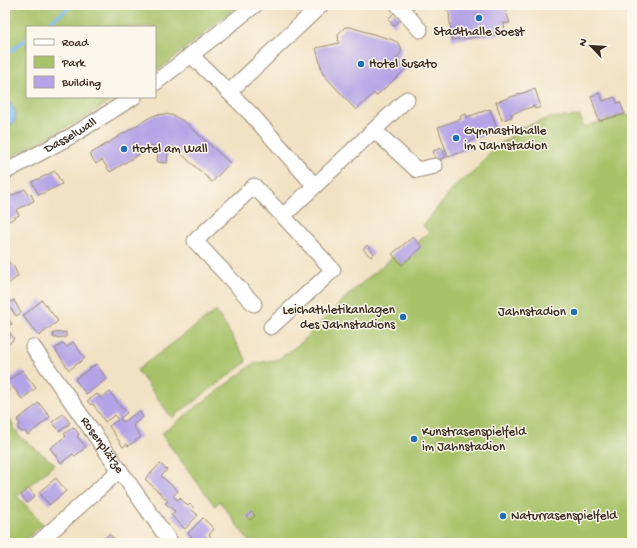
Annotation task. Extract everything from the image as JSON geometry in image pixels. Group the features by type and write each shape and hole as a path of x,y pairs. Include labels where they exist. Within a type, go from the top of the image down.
{"street":[{"path":"156,82 255,5"},
{"path":"228,92 321,5"},
{"path":"398,5 420,30"},
{"path":"191,55 250,114 315,186"},
{"name":"Dasselwall","path":"5,172 73,135 132,98"},
{"path":"283,216 407,99"},
{"path":"374,130 417,170 435,166"},
{"path":"254,304 195,241 254,186 333,270 272,326"},
{"name":"Rosenplätze","path":"34,347 171,543"},
{"path":"38,543 120,470"}],"green space":[{"path":"18,5 239,5 156,71 156,26 26,26 26,98 115,98 88,116 5,160 5,16"},
{"path":"625,114 632,117 632,543 250,543 220,501 215,506 161,434 253,364 279,359 302,342 349,294 394,256 402,265 422,247 418,242 429,232 423,225 459,182 474,172 491,151 523,127 549,118 580,116 584,127"},
{"path":"216,311 246,359 245,363 172,418 137,370"},
{"path":"5,410 19,436 55,464 17,496 43,524 22,543 5,543"}],"water":[{"path":"5,102 10,103 16,112 15,122 6,128"}],"building":[{"path":"407,5 417,5 411,10"},
{"name":"Stadthalle Soest","path":"442,5 502,5 504,6 510,23 504,23 505,34 452,40 449,13"},
{"path":"395,12 401,19 394,26 388,19"},
{"name":"Hotel Susato","path":"345,27 350,27 393,40 398,43 401,47 401,52 396,59 406,69 376,96 374,93 356,110 323,74 316,48 339,43 338,34"},
{"path":"535,89 541,107 535,109 534,106 511,114 512,117 502,120 496,102"},
{"path":"600,93 603,101 615,97 617,103 620,102 625,114 599,121 591,96"},
{"path":"490,109 498,131 467,142 470,149 448,157 438,127 461,119 460,116 466,114 467,117"},
{"name":"Hotel am Wall","path":"166,114 174,116 185,122 230,163 212,182 174,147 168,152 167,163 157,162 158,151 154,145 110,172 102,160 96,164 90,154 147,119 155,115"},
{"path":"442,148 446,157 436,161 433,151"},
{"path":"55,171 62,184 39,195 32,182"},
{"path":"25,189 28,195 31,194 34,201 16,210 19,215 6,223 7,225 5,227 5,196 7,200 10,199 9,197"},
{"path":"413,237 422,247 402,265 392,254"},
{"path":"367,245 374,253 371,257 363,249"},
{"path":"5,258 14,267 18,276 7,285 5,285"},
{"path":"14,300 21,313 16,316 8,304"},
{"path":"42,300 58,321 39,336 23,316"},
{"path":"5,313 12,324 6,327 14,339 5,347"},
{"path":"66,332 66,337 54,338 53,333"},
{"path":"73,342 85,358 69,370 55,349 63,343 67,347"},
{"path":"96,364 107,379 86,394 75,379"},
{"path":"22,370 36,388 22,399 13,387 8,391 5,388 5,383"},
{"path":"110,392 122,409 123,408 127,413 120,418 123,422 139,411 143,417 133,425 141,437 128,446 127,444 123,447 109,426 118,420 115,415 105,422 93,404 91,405 87,401 97,394 101,398"},
{"path":"39,403 50,417 28,435 25,431 22,432 19,430 18,427 20,424 17,420"},
{"path":"63,414 70,423 60,431 52,422"},
{"path":"73,427 79,434 77,436 86,447 75,456 73,454 61,463 50,448 66,436 64,434"},
{"path":"160,464 167,470 161,476 178,491 173,496 177,500 180,498 188,506 190,504 194,508 192,510 198,515 185,529 171,515 175,511 165,503 168,501 145,479"},
{"path":"56,478 66,491 49,505 39,492"},
{"path":"29,488 35,496 27,503 21,495"},
{"path":"252,512 255,516 250,520 246,516"},
{"path":"203,518 214,529 209,535 217,543 189,543 188,541 192,537 188,533"},
{"path":"109,534 119,543 99,543"}],"waterway":[{"path":"44,26 73,5"},
{"path":"5,55 26,40"}],"place":[{"name":"Stadthalle Soest","path":"479,18"},
{"name":"Hotel Susato","path":"361,64"},
{"name":"Gymnastikhalle im Jahnstadion","path":"456,138"},
{"name":"Hotel am Wall","path":"124,149"},
{"name":"Jahnstadion","path":"574,312"},
{"name":"Leichathletikanlagen des Jahnstadions","path":"403,317"},
{"name":"Kunstrasenspielfeld im Jahnstadion","path":"414,439"},
{"name":"Naturrasenspielfeld","path":"503,516"}]}
